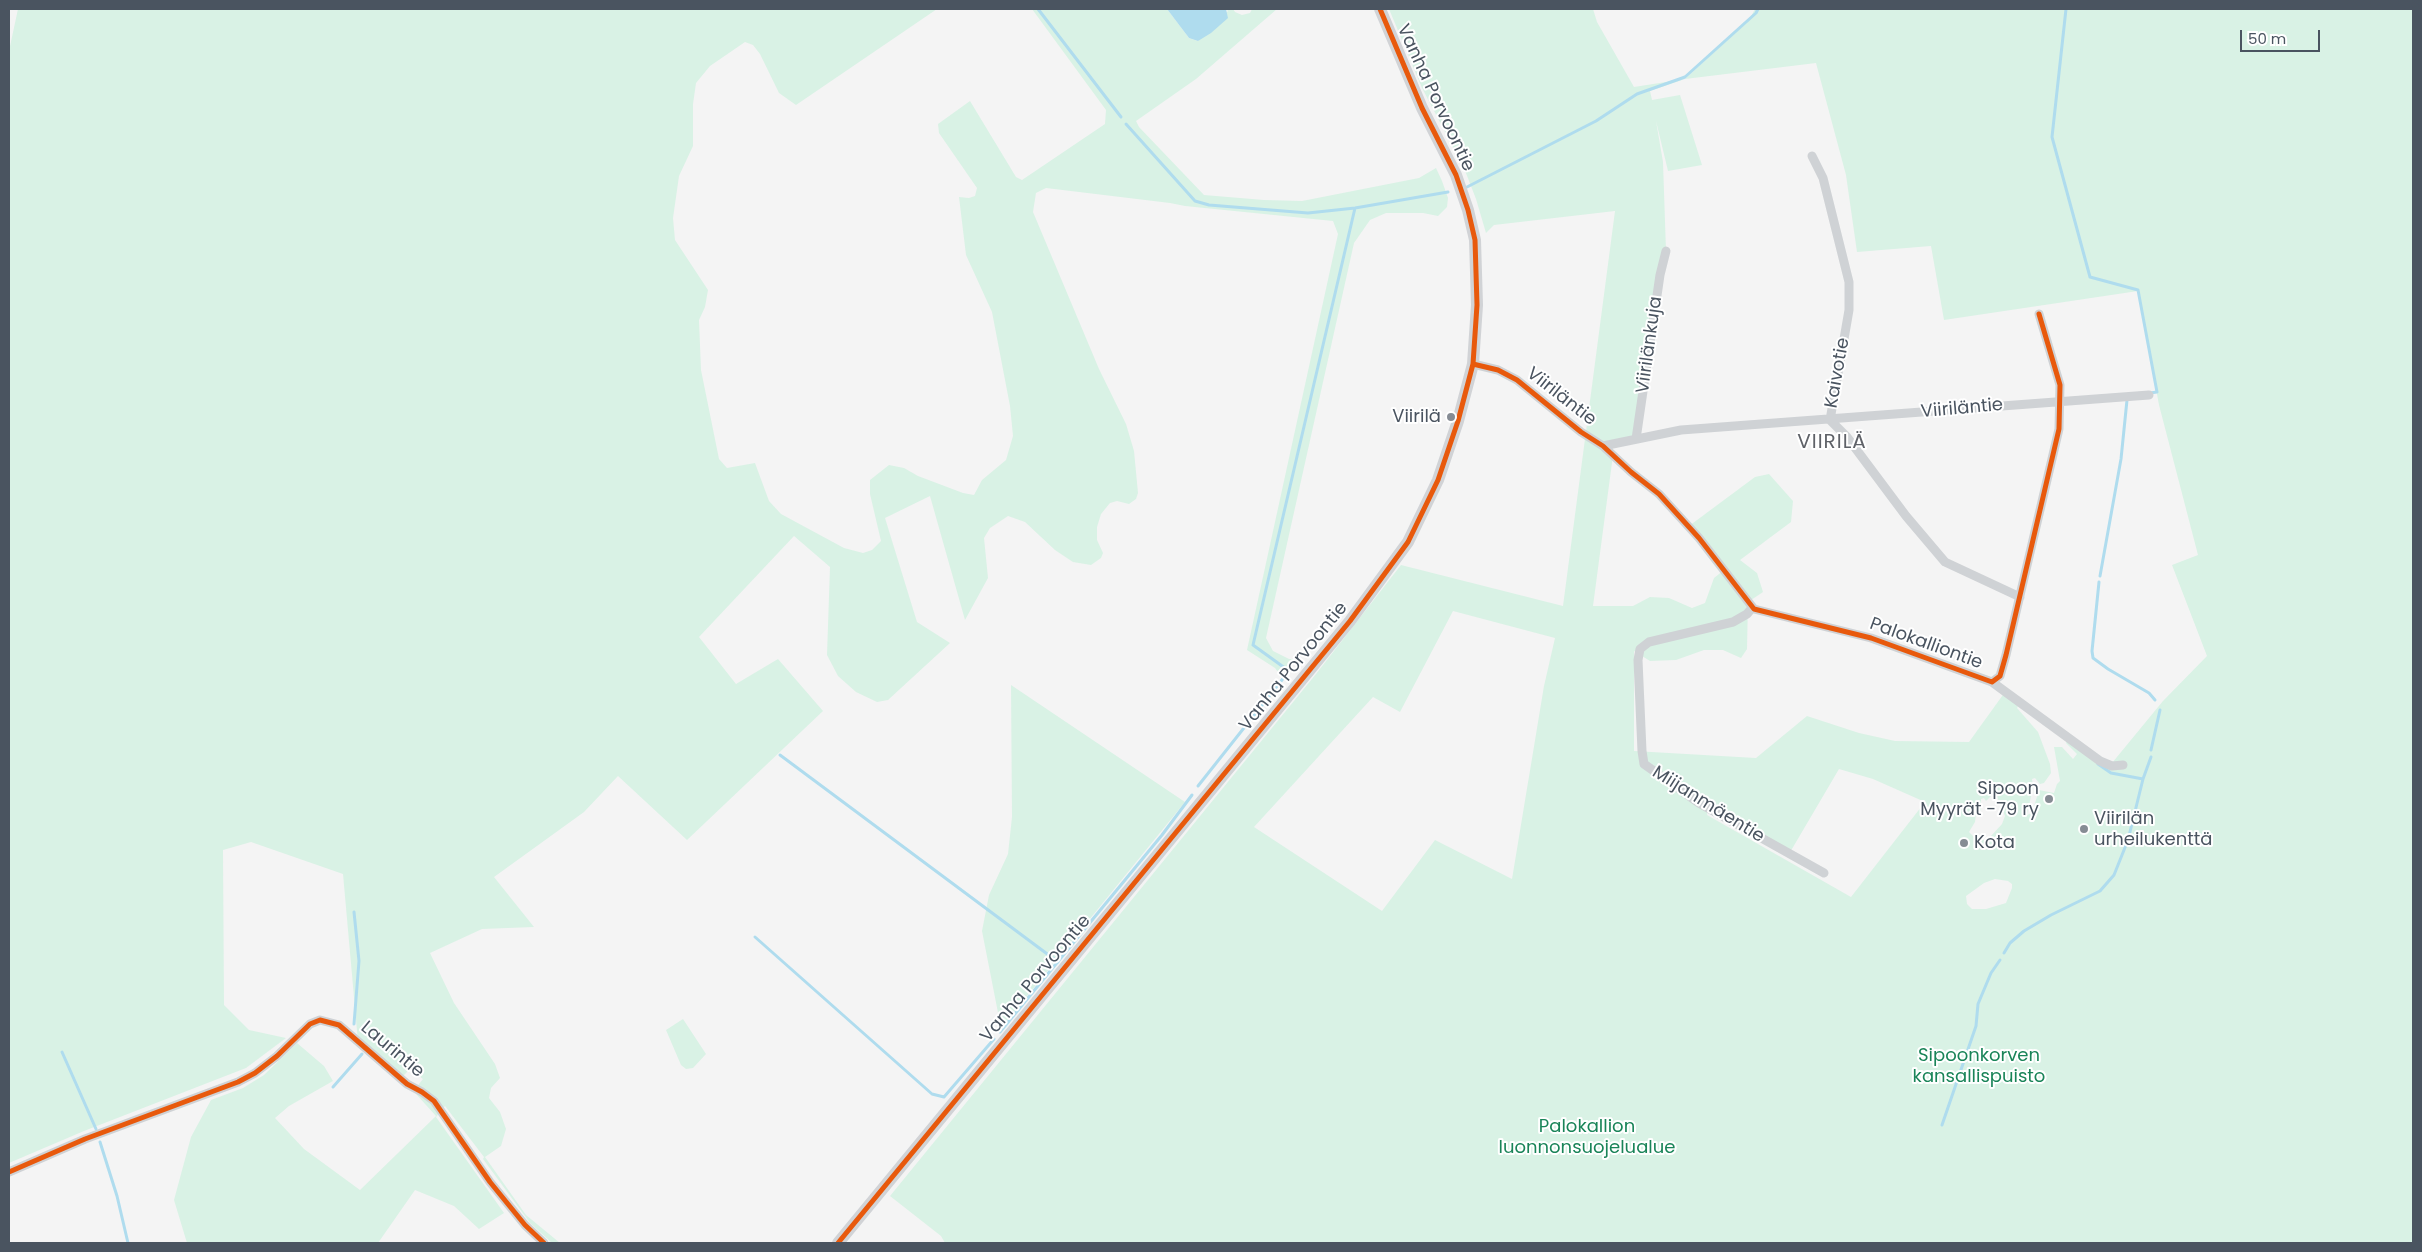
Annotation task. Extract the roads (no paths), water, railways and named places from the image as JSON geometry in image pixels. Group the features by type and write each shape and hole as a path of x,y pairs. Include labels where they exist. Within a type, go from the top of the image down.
{"street":[{"name":"Vanha Porvoontie","path":"838,1243 1326,651 1408,542 1438,480 1458,421 1473,364 1478,305 1475,240 1468,210 1456,175 1422,108 1380,9"},
{"name":"Kaivotie","path":"1812,156 1823,178 1849,282 1849,310 1830,420 1847,438 1906,516 1945,562 2020,597"},
{"name":"Viirilänkuja","path":"1636,438 1660,275 1666,251"},
{"name":"Palokalliontie","path":"1992,682 2000,676 2059,429 2060,385 2056,366 2039,314"},
{"name":"Viiriläntie","path":"1473,364 1498,370 1517,380 1581,432 1603,446 1681,430 2149,395"},
{"path":"1603,446 1665,500 1699,538 1752,608"},
{"name":"Palokalliontie","path":"1752,608 1871,638 1992,682 2100,760 2112,766 2123,765"},
{"name":"Miijanmäentie","path":"1752,608 1747,614 1733,622 1649,642 1640,649 1642,751 1644,764 1699,803 1824,873"},
{"name":"Laurintie","path":"9,1172 85,1140 238,1082 255,1073 278,1056 310,1024 320,1020 339,1025 407,1084 434,1101 490,1182 520,1220 544,1243"}],"water":[{"path":"1167,9 1226,9 1228,18 1211,33 1198,41 1189,38"}],"waterway":[{"path":"1038,9 1121,117"},
{"path":"1467,187 1596,121 1637,94 1685,77 1756,13 1758,9"},
{"path":"2066,9 2052,137 2090,277 2138,290 2157,392 2150,393"},
{"path":"1126,124 1195,201 1209,205 1308,213 1355,208 1448,192"},
{"path":"1198,786 1289,671 1253,645 1355,208"},
{"path":"2100,576 2121,459 2127,400"},
{"path":"2099,582 2092,651 2093,658 2149,693 2155,700"},
{"path":"2151,750 2160,710"},
{"path":"780,755 1058,962"},
{"path":"2004,953 2010,943 2024,931 2051,915 2100,891 2114,875 2128,840 2143,779 2151,757"},
{"path":"2098,764 2111,773 2143,779"},
{"path":"1000,1032 1162,835 1192,795"},
{"path":"354,912 359,961 354,1024"},
{"path":"755,937 932,1094 944,1097 994,1039"},
{"path":"1942,1125 1976,1026 1978,1004 1991,973 2000,960"},
{"path":"62,1052 96,1129"},
{"path":"333,1087 362,1054"},
{"path":"100,1142 117,1196 128,1243"}],"place":[{"name":"Viirilä","path":"1451,417"},
{"name":"Sipoon Myyrät -79 ry","path":"2049,799"},
{"name":"Viirilän urheilukenttä","path":"2084,829"},
{"name":"Kota","path":"1964,843"}],"district":[{"name":"VIIRILÄ","path":"1832,443"}],"park label":[{"name":"Sipoonkorven kansallispuisto","path":"1979,1066"},
{"name":"Palokallion luonnonsuojelualue","path":"1587,1137"}]}
